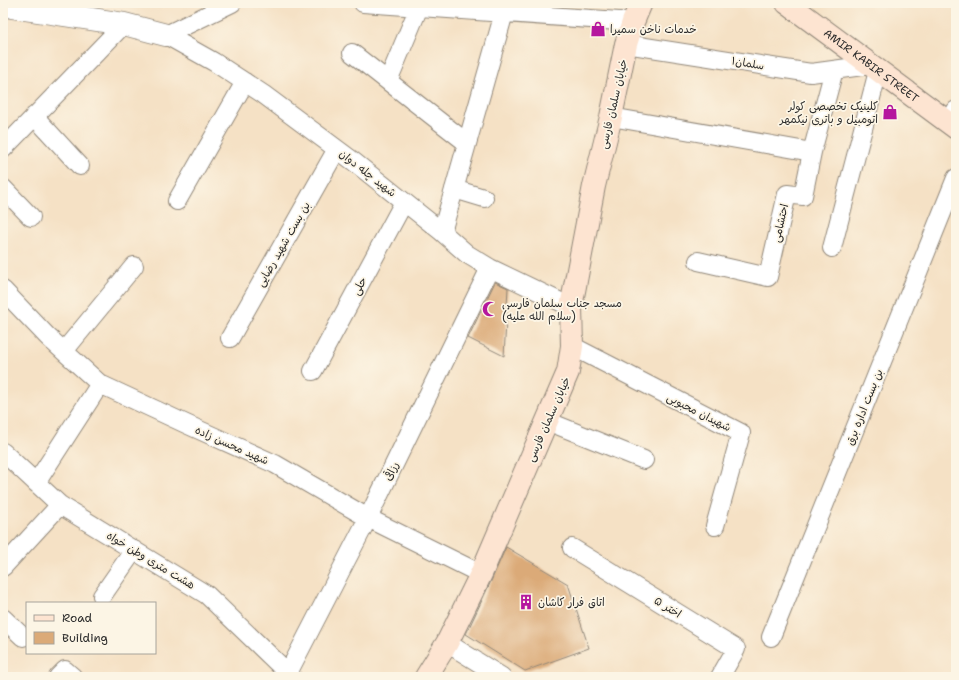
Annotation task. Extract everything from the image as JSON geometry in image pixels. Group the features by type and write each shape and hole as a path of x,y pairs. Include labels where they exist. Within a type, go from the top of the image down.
{"main road":[{"name":"AMIR KABIR STREET","path":"799,7 874,68 954,120"},
{"name":"خیابان سلمان فارسی","path":"426,677 447,643 480,574 568,372 572,346 571,307 594,186 611,117 626,44 637,13"}],"street":[{"path":"3,4 12,7 124,24 166,35 232,3"},
{"path":"363,3 419,7 502,8 637,13"},
{"path":"388,81 419,7"},
{"path":"442,232 502,8"},
{"path":"3,149 124,24"},
{"name":"شهید چله دوان","path":"166,35 214,62 263,94 337,149 442,232 467,254 490,268 571,307"},
{"name":"سلمان۱","path":"626,44 811,73 874,68"},
{"path":"352,53 467,143"},
{"path":"832,248 874,68"},
{"name":"احتشامی","path":"698,261 768,277 787,194 803,196 812,152 834,70"},
{"path":"177,201 245,82"},
{"path":"34,116 80,166"},
{"path":"611,117 812,152"},
{"name":"بن بست شهید رضایی","path":"230,338 337,149"},
{"name":"بن بست اداره برق","path":"771,637 956,178"},
{"path":"3,188 31,218"},
{"path":"454,189 484,198"},
{"name":"حلی","path":"313,371 404,202"},
{"path":"64,351 134,266"},
{"name":"رزاقی","path":"290,675 490,268"},
{"name":"شهید محسن زاده","path":"3,290 48,336 100,384 275,464 368,518 480,574"},
{"name":"شهیدان محبوبی","path":"572,346 741,433 715,526"},
{"path":"36,483 100,384"},
{"path":"547,421 644,460"},
{"name":"هشت متری وطن خواه","path":"3,452 60,505 207,595 290,675"},
{"path":"3,567 60,505"},
{"name":"اختر ۵","path":"572,548 736,649 720,677"},
{"path":"102,596 134,550"},
{"path":"3,618 23,637"},
{"path":"447,643 502,677"},
{"path":"58,677 65,670 73,677"}],"building":[{"name":"مسجد جناب سلمان فارسی (سلام الله علیه)","path":"495,282 508,288 504,356 468,338"},
{"name":"اتاق فرار کاشان","path":"506,547 568,584 589,648 525,671 466,634"}],"place":[{"name":"خدمات ناخن سمیرا","path":"598,29"},
{"name":"کلینیک تخصصی کولر اتومبیل و باتری نیکمهر","path":"890,112"},
{"name":"مسجد جناب سلمان فارسی (سلام الله علیه)","path":"490,309"},
{"name":"اتاق فرار کاشان","path":"526,602"}]}
